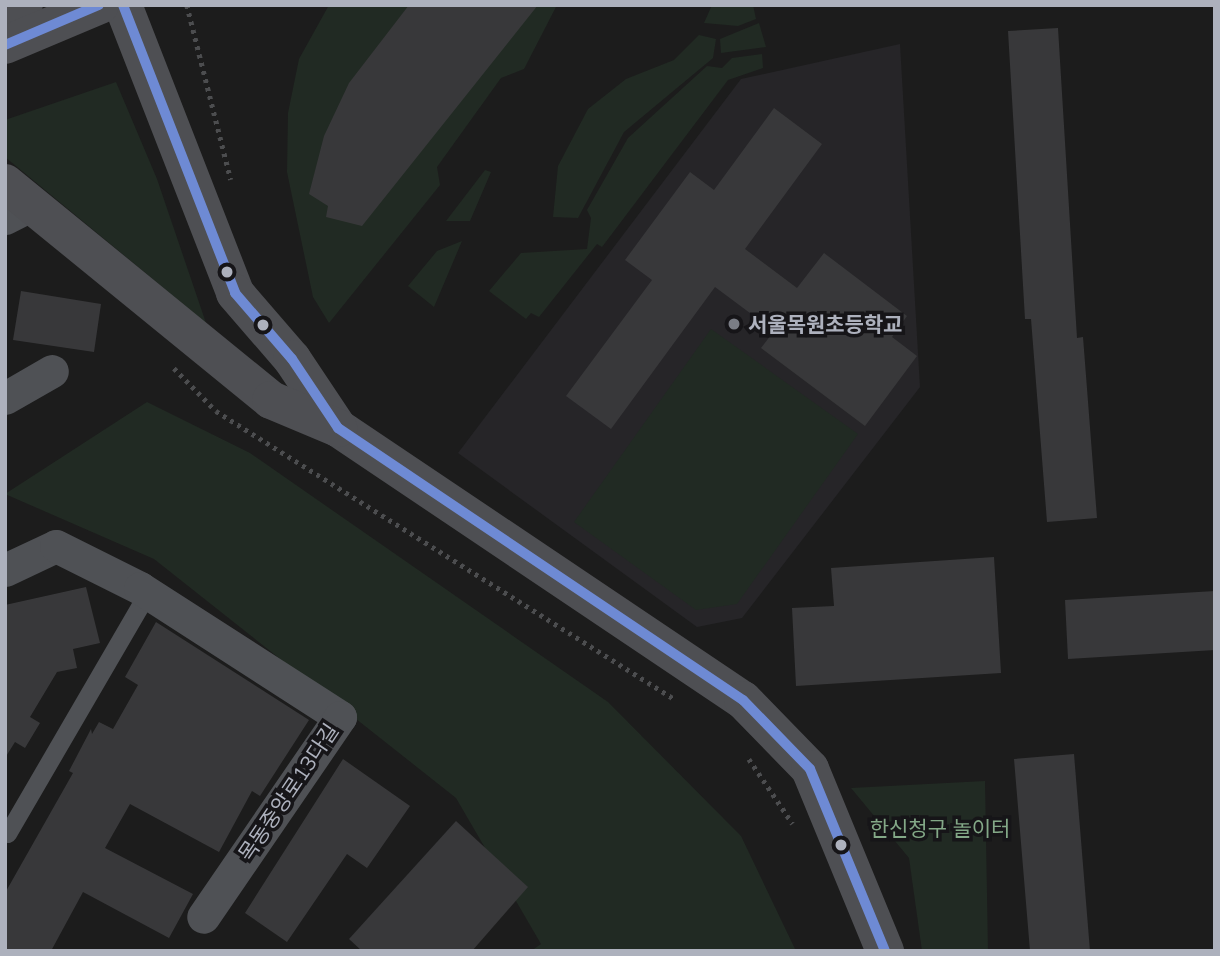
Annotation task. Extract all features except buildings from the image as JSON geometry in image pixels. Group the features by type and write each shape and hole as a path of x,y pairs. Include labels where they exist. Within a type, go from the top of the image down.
{"main road":[{"path":"5,12 23,5"},
{"path":"5,45 100,5"},
{"path":"124,5 234,293 292,359 338,428"},
{"path":"14,202 271,400 338,428 743,700 810,769 884,951"}],"street":[{"path":"5,398 52,371"},
{"name":"목동중앙로13다길","path":"5,570 56,546 148,593 340,717 202,917"}],"lane":[{"path":"8,834 148,593"}],"path":[{"path":"187,5 235,196"},
{"path":"167,362 216,411 682,703"},
{"path":"743,750 796,828"}],"shaded area":[{"name":"서울목원초등학교","path":"900,44 920,387 742,618 697,627 458,453 741,79"}],"green space":[{"path":"329,5 557,5 524,69 501,78 437,167 440,185 329,323 313,297 287,172 288,113 299,59"},
{"path":"712,5 753,5 756,19 738,26 704,23"},
{"path":"759,23 766,47 721,53 720,39"},
{"path":"699,35 716,39 713,58 624,132 578,218 553,217 558,166 588,109 626,79 674,60"},
{"path":"762,54 763,68 728,80 602,247 597,244 539,317 531,313 526,319 489,291 521,253 587,249 591,218 587,210 628,138 707,66 722,68 732,58"},
{"path":"116,82 157,179 206,323 5,157 5,120"},
{"path":"485,170 491,172 470,221 446,221"},
{"path":"462,241 434,307 408,286 437,251"},
{"path":"711,329 858,434 737,604 696,610 574,522"},
{"path":"147,402 250,453 608,702 741,836 796,951 531,951 541,944 456,798 154,559 5,494"},
{"name":"한신청구 놀이터","path":"985,781 988,951 922,951 909,858 851,788"}],"transit line":[{"path":"5,45 99,5"},
{"path":"123,5 235,293 292,359 338,428 743,700 810,769 885,951"}],"place":[{"name":"서울목원초등학교","path":"734,324"}]}
